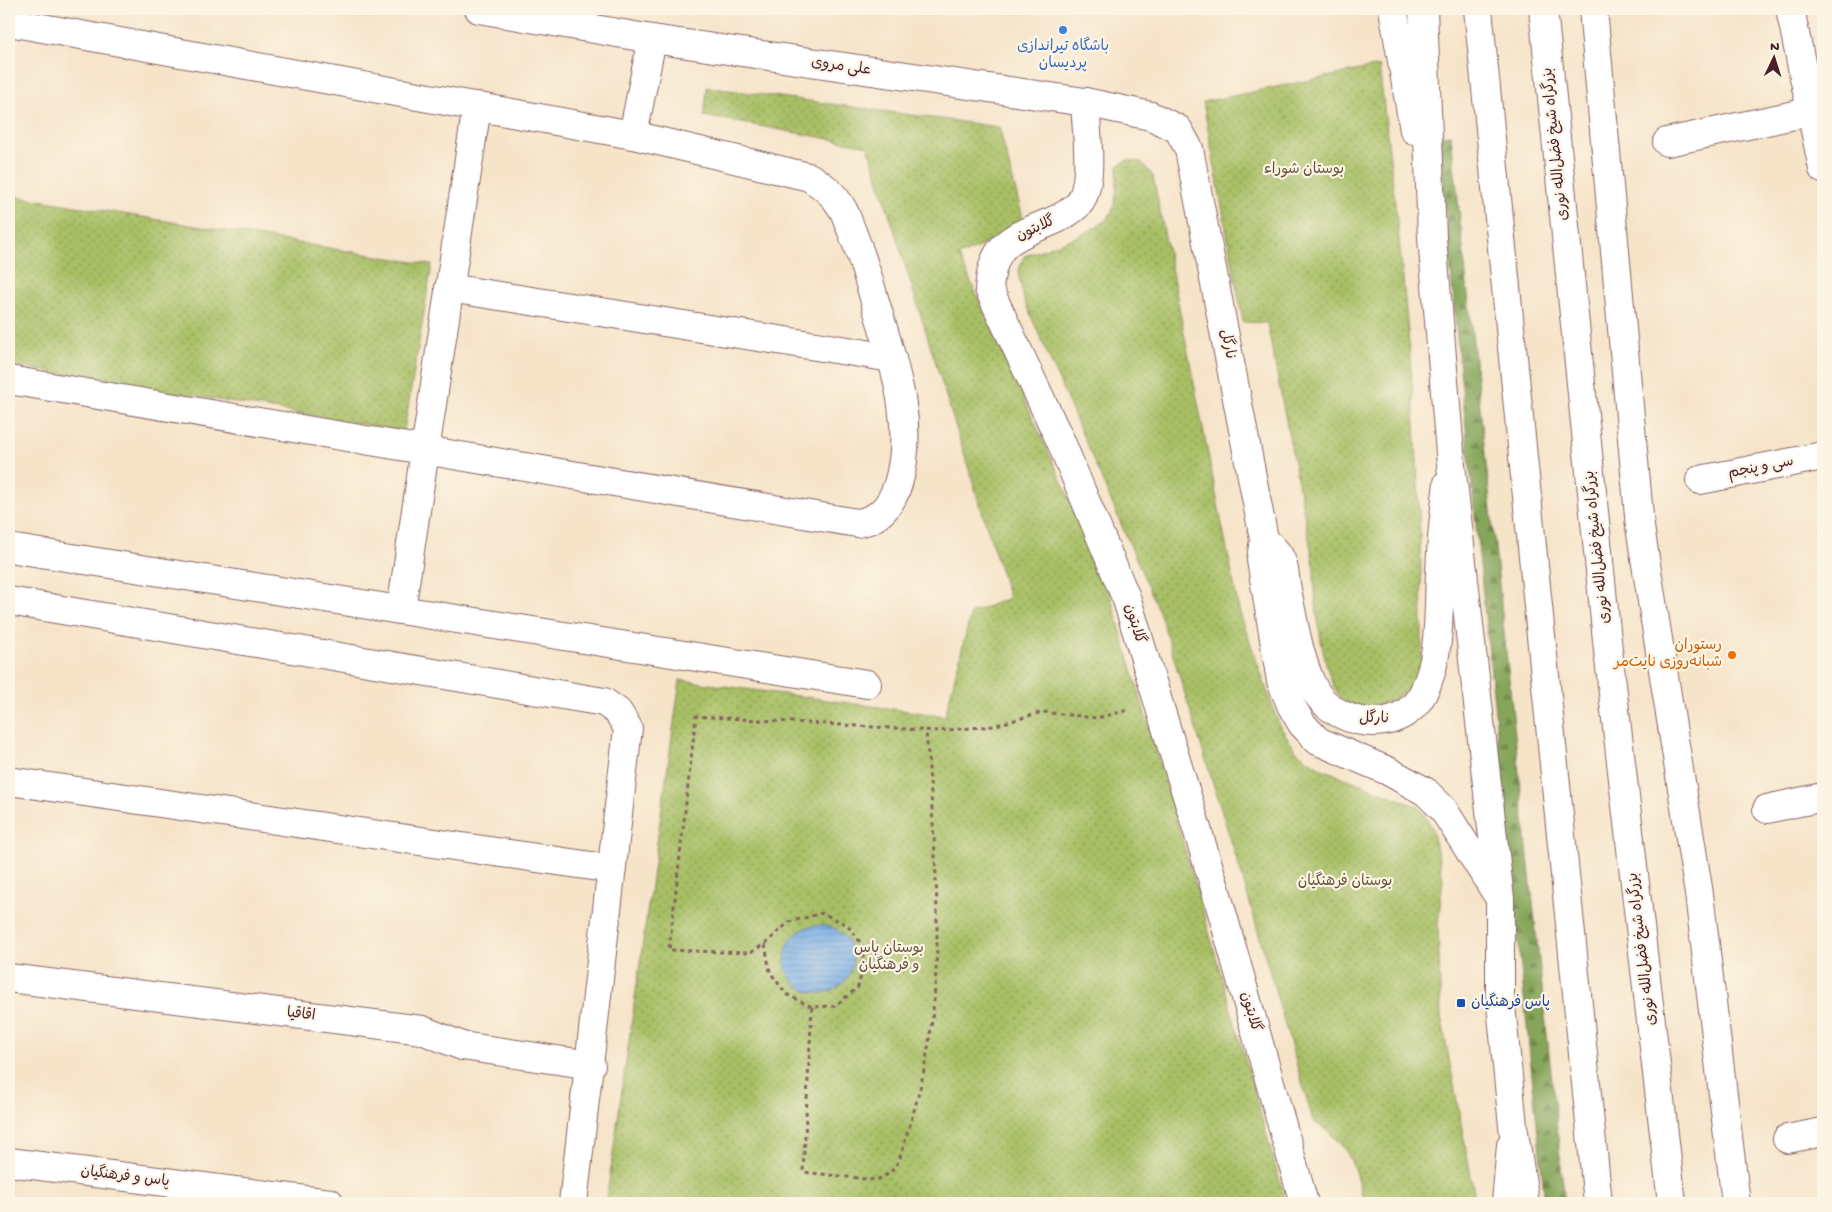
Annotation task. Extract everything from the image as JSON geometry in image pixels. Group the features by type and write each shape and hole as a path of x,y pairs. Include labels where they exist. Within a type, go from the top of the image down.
{"main road":[{"name":"علی مروی","path":"479,9 652,39 1085,102 1151,116 1178,129 1189,148"},
{"path":"1392,9 1432,237"},
{"path":"1423,9 1432,237 1451,465 1500,899 1500,995 1513,1126 1525,1203"},
{"path":"1478,9 1598,1203"},
{"name":"بزرگراه شیخ فضل‌الله نوری","path":"1543,9 1608,650 1672,1203"},
{"path":"1594,9 1640,527 1699,894 1720,1054 1736,1203"},
{"path":"1790,9 1817,111 1823,169"},
{"path":"9,22 633,135 809,177 831,192 843,209 861,252 892,358 905,424 905,453 902,470 890,502 881,514 871,521 857,523 9,380"},
{"path":"633,135 652,39"},
{"name":"گلابتون","path":"1085,102 1087,180 1081,202 1064,216 1024,232 1004,244 995,256 990,272 989,289 1061,442 1123,592 1216,891 1304,1203"},
{"path":"400,610 477,106"},
{"path":"1667,142 1817,111"},
{"name":"نارگل","path":"1189,148 1264,540 1261,560 1281,681 1292,707 1302,724 1318,741 1388,770 1426,792 1443,809 1500,899"},
{"path":"449,288 892,358"},
{"name":"سی و پنجم","path":"1700,480 1823,456"},
{"name":"نارگل","path":"1264,540 1280,557 1302,663 1313,688 1328,706 1342,715 1361,722 1396,720 1409,711 1422,696 1431,675 1437,646 1444,517 1451,465"},
{"path":"9,548 867,684"},
{"path":"9,601 604,702 618,712 628,728 591,1065 573,1203"},
{"path":"9,781 612,869"},
{"path":"1767,810 1823,797"},
{"name":"اقاقیا","path":"9,978 422,1030 462,1046 591,1065"},
{"path":"1506,1203 1513,1126"},
{"path":"1787,1139 1823,1132"},
{"name":"پاس و فرهنگیان","path":"9,1162 330,1203"}],"path":[{"path":"764,944 770,972 786,994 812,1007 835,1006 858,987 864,963 861,943 847,925 822,913 789,922 764,944 749,953 669,950 696,716 926,730 961,730 993,726 1043,712 1097,718 1158,702"},
{"path":"812,1007 803,1172 874,1180 885,1177 895,1170 916,1107 927,1052 934,993 937,877 926,730"}],"green space":[{"name":"بوستان شوراء","path":"1379,66 1399,242 1415,419 1422,657 1416,678 1402,694 1382,704 1359,706 1348,703 1339,696 1333,685 1323,652 1315,595 1314,565 1267,323 1243,322 1203,102"},
{"name":"بوستان پاس و فرهنگیان","path":"707,87 999,127 1025,226 959,256 1104,574 1197,890 1286,1203 606,1203 680,680 945,716 971,613 1009,598 868,146 704,116"},
{"path":"1451,135 1565,1203 1545,1203 1458,349 1439,136"},
{"name":"بوستان فرهنگیان","path":"1127,160 1141,162 1153,176 1239,610 1279,725 1297,752 1322,769 1419,807 1432,827 1443,879 1438,925 1441,1016 1476,1203 1364,1203 1349,1156 1336,1139 1313,1121 1241,873 1160,614 1024,300 1018,273 1024,256 1071,239 1096,227 1105,220 1111,213 1115,202 1118,166"},
{"path":"9,195 432,265 404,431 9,365"}],"water":[{"path":"812,925 826,925 838,930 848,940 853,952 853,966 848,978 838,988 826,993 812,993 800,988 790,978 785,966 785,952 790,940 800,930"}],"place":[{"name":"باشگاه تیراندازی پردیسان","path":"1063,30"},
{"name":"رستوران شبانه‌روزی نایت‌مر","path":"1732,655"},
{"name":"پاس فرهنگیان","path":"1461,1003"}]}
